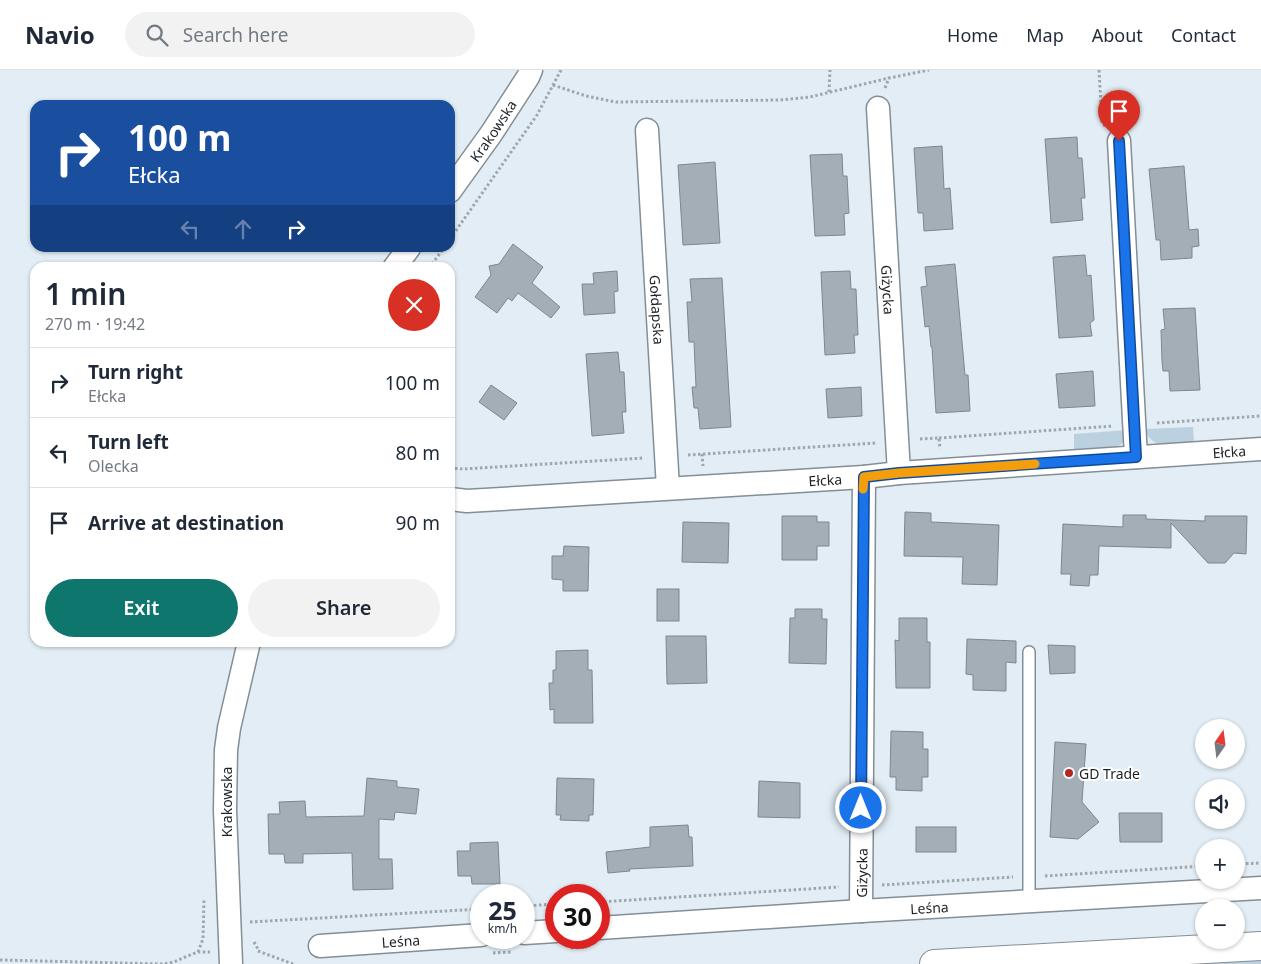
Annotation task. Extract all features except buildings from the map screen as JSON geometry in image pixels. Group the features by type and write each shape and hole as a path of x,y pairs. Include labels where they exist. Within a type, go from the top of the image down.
{"main road":[{"path":"934,964 1261,946"}],"street":[{"name":"Krakowska","path":"455,184 491,134 531,70"},
{"name":"Giżycka","path":"878,108 899,473"},
{"name":"Gołdapska","path":"647,130 668,488"},
{"path":"1119,141 1136,457"},
{"name":"Ełcka","path":"455,500 467,501 864,477 899,473 1261,449"},
{"name":"Giżycka","path":"861,911 864,477"},
{"name":"Krakowska","path":"230,957 224,810 226,750 230,720 248,647"},
{"name":"Leśna","path":"610,927 1261,888"},
{"name":"Leśna","path":"320,946 470,937"}],"lane":[{"path":"1029,901 1030,652"}],"path":[{"path":"455,232 537,115 561,70"},
{"path":"829,92 830,70"},
{"path":"553,85 586,96 616,102 780,100 810,97 929,70"},
{"path":"1099,70 1102,123 1119,141"},
{"path":"878,108 889,78"},
{"path":"939,438 1261,416"},
{"path":"1245,864 1261,863"},
{"path":"610,901 1195,867"},
{"path":"249,922 470,909"},
{"path":"0,960 163,964 174,962 198,952 230,957 259,952 293,964"}],"shaded area":[{"path":"1193,427 1194,443 1172,445 1159,444 1153,441 1145,429"},
{"path":"1127,430 1126,439 1117,446 1103,450 1074,451 1074,434"},
{"path":"1261,958 1261,964 1117,964"}],"slow traffic":[{"path":"863,489 864,477 1035,464"}],"place":[{"name":"GD Trade","path":"1069,773"}],"route":[{"path":"861,808 864,477 1136,457 1119,141"}]}
